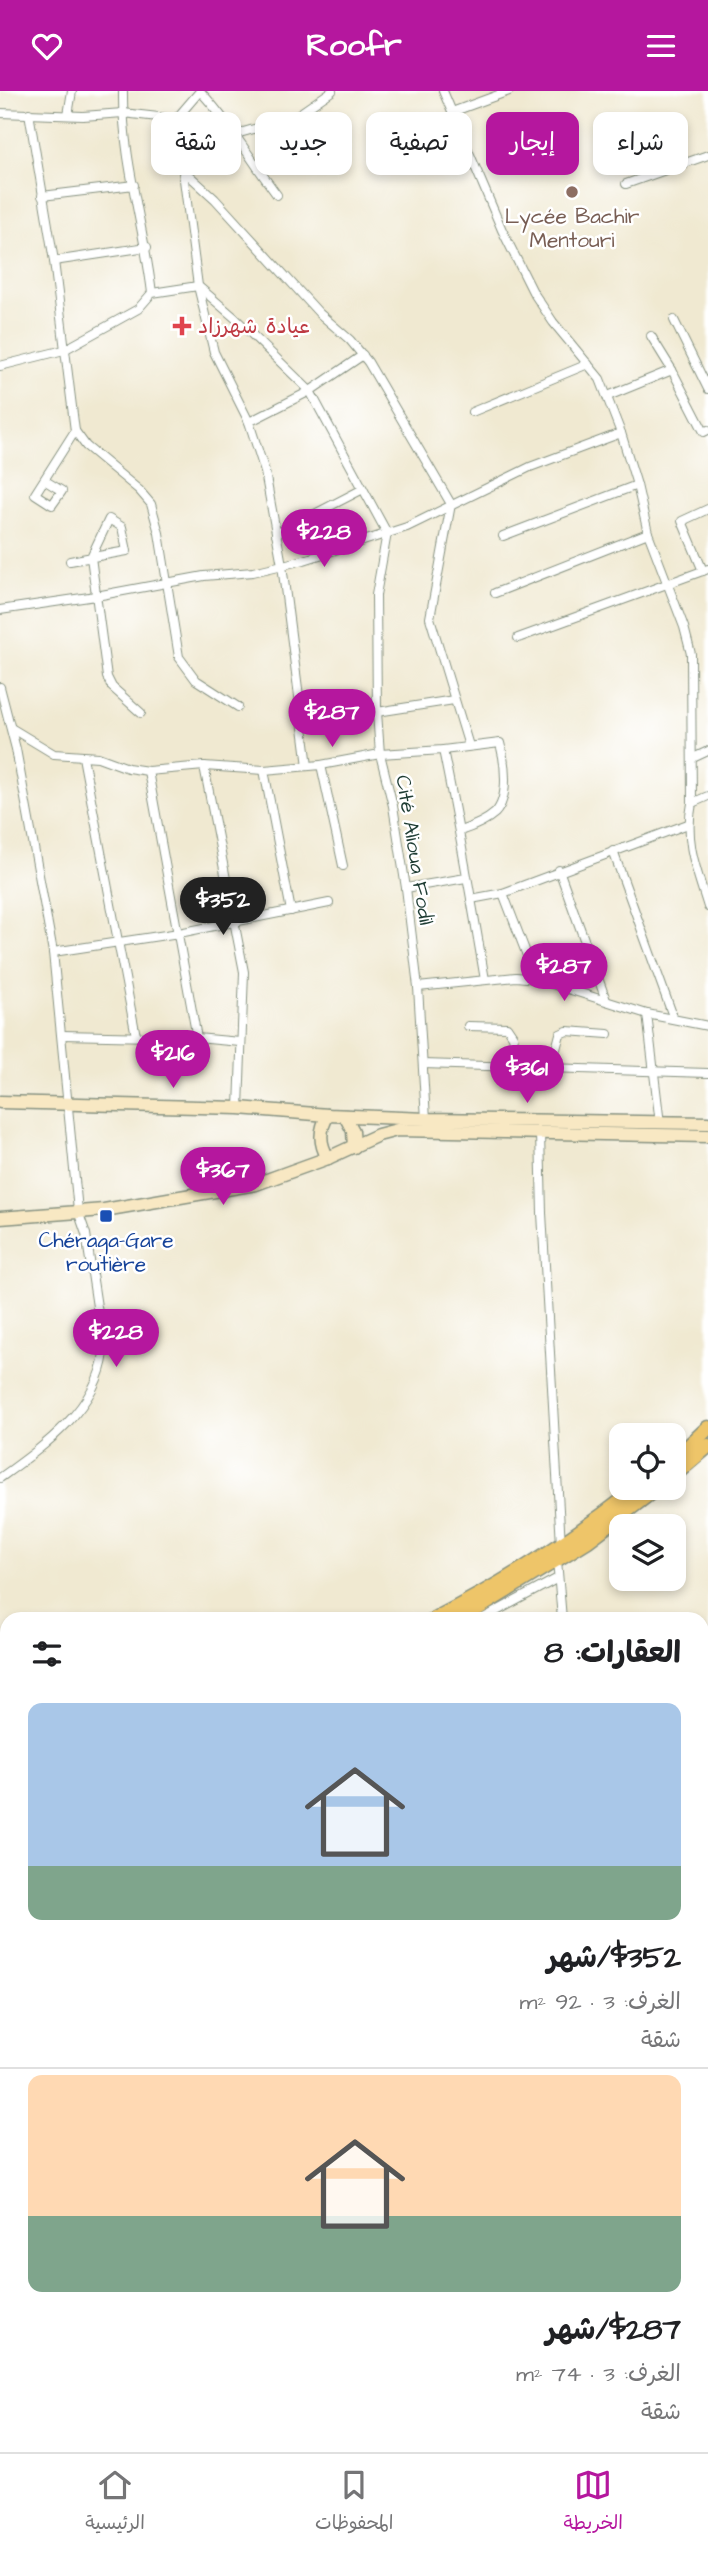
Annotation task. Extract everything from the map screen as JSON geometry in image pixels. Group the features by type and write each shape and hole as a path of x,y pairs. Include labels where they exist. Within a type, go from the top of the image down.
{"highway":[{"path":"686,1449 708,1428"},
{"path":"686,1465 708,1446"},
{"path":"448,1612 561,1545 622,1500"},
{"path":"472,1612 557,1560 642,1500"}],"main road":[{"path":"0,1102 239,1108 426,1119 708,1123"},
{"path":"328,1115 321,1133 322,1146 328,1158"},
{"path":"345,1116 353,1131 354,1147"},
{"path":"0,1218 104,1210 256,1184 328,1158 378,1135 397,1130 708,1136"}],"street":[{"path":"68,114 72,91"},
{"path":"123,91 123,113 152,293"},
{"path":"182,112 200,91 218,112"},
{"path":"241,133 292,118 332,91"},
{"path":"443,91 452,112"},
{"path":"455,112 509,91"},
{"path":"0,113 123,113 151,116"},
{"path":"29,113 54,261 75,431 86,446 151,503 159,533 178,657 196,680 238,707"},
{"path":"241,142 277,195"},
{"path":"626,184 708,155"},
{"path":"472,160 502,230 533,292 553,322 600,379 608,396 637,485 648,533 684,627 691,654 693,758 692,803 688,824 694,859 708,907"},
{"path":"183,175 198,286 214,352 249,422 264,472 282,565 308,766"},
{"path":"189,175 215,199 319,313 363,355 451,504 430,618 469,746"},
{"path":"42,196 134,185"},
{"path":"54,261 146,247"},
{"path":"0,356 1,366 64,350 138,309 152,293 198,286 310,391 387,533"},
{"path":"674,320 708,389"},
{"path":"651,336 704,432 708,430"},
{"path":"249,422 310,391 363,355"},
{"path":"472,412 588,365"},
{"path":"608,396 672,370"},
{"path":"44,480 75,431"},
{"path":"0,610 96,596 166,582 253,572 282,565 407,527 530,467 621,433"},
{"path":"503,536 637,485"},
{"path":"276,534 363,489"},
{"path":"518,638 706,570 682,521 708,509"},
{"path":"70,561 91,558 127,551 122,527 109,519 91,558 107,677 112,687 141,713"},
{"name":"Cité Alioua Fodil","path":"387,533 376,594 377,712 380,754 393,806 418,987 426,1119"},
{"path":"495,593 648,533"},
{"path":"0,687 11,728 53,952 78,1211 86,1234 104,1353 102,1372 90,1396 57,1432 0,1478"},
{"path":"377,712 454,700"},
{"path":"11,728 54,754 98,757 128,768 148,771 204,767 264,770 321,765 380,754 500,743 506,765 505,784 496,811 480,823 460,831"},
{"path":"443,750 460,831 485,980"},
{"path":"693,758 708,751"},
{"path":"83,757 136,1036"},
{"path":"321,765 343,866"},
{"path":"204,767 244,972 239,1108"},
{"path":"264,770 291,911"},
{"path":"148,771 197,1038"},
{"path":"692,803 708,797"},
{"path":"471,899 503,893 688,824"},
{"path":"613,851 674,1019"},
{"path":"559,870 606,1000"},
{"path":"406,888 466,878"},
{"path":"503,893 536,979"},
{"path":"53,952 179,933 329,903"},
{"path":"418,987 516,977 536,979 647,1014 708,1025"},
{"path":"647,1014 656,1071 660,1124"},
{"path":"468,1026 507,1027 513,1036 519,1067"},
{"path":"551,1068 560,1034 567,1031 608,1034"},
{"path":"62,1034 240,1042"},
{"path":"423,1064 708,1073"},
{"path":"540,1133 561,1545"},
{"path":"557,1560 561,1612"},
{"path":"495,1612 558,1578"}],"place":[{"name":"Lycée Bachir Mentouri","path":"572,192"},
{"name":"عيادة شهرزاد","path":"182,326"},
{"name":"Chéraga-Gare routière","path":"106,1216"}]}
